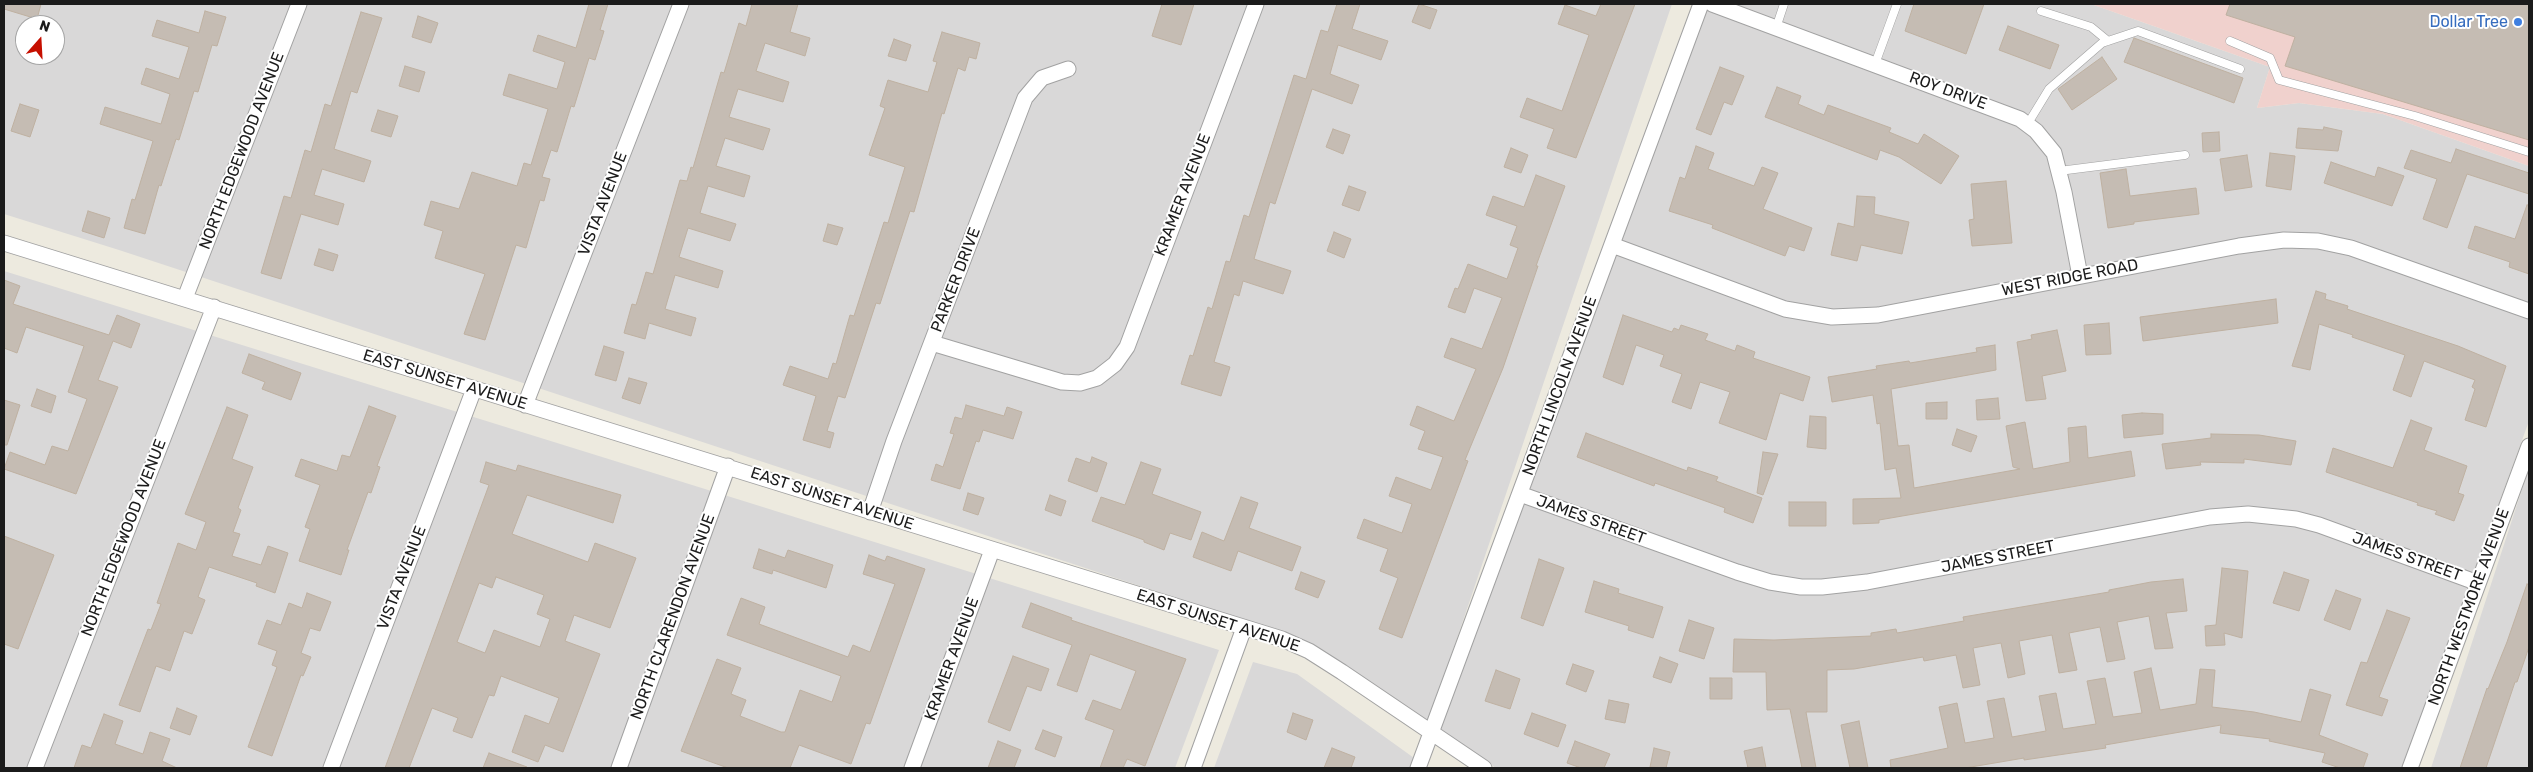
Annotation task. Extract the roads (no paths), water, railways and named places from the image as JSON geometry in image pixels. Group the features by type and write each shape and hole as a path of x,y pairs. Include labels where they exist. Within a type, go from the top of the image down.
{"street":[{"name":"NORTH EDGEWOOD AVENUE","path":"184,298 299,4"},
{"name":"VISTA AVENUE","path":"525,405 681,4"},
{"name":"KRAMER AVENUE","path":"932,343 1044,378 1080,383 1097,378 1115,364 1127,346 1256,4"},
{"name":"NORTH LINCOLN AVENUE","path":"1418,768 1701,4"},
{"name":"ROY DRIVE","path":"1712,4 2008,113 2027,125 2054,153 2080,276"},
{"name":"PARKER DRIVE","path":"870,512 894,442 1024,98 1042,78 1068,69"},
{"name":"WEST RIDGE ROAD","path":"1612,245 1785,309 1832,317 1878,315 2239,246 2284,240 2318,240 2351,248 2529,311"},
{"path":"4,243 184,298"},
{"name":"EAST SUNSET AVENUE","path":"184,298 1282,639 1308,651 1484,768"},
{"name":"NORTH EDGEWOOD AVENUE","path":"35,768 214,307"},
{"name":"VISTA AVENUE","path":"331,768 474,389"},
{"name":"NORTH WESTMORE AVENUE","path":"2410,768 2529,446"},
{"name":"NORTH CLARENDON AVENUE","path":"619,768 728,466"},
{"name":"JAMES STREET","path":"1520,494 1737,572 1770,582 1801,587 1822,587 1867,582 2210,517 2248,514 2296,519 2319,525 2478,583"},
{"name":"KRAMER AVENUE","path":"912,768 992,550"},
{"path":"1193,768 1244,628"}],"lane":[{"path":"1776,28 1784,4"},
{"path":"1875,64 1897,4"},
{"path":"2041,10 2091,28 2108,41"},
{"path":"2027,125 2049,89 2102,43 2138,31 2240,69"},
{"path":"2230,41 2270,58 2279,80 2415,116 2529,152"},
{"path":"2059,171 2185,155"}],"place":[{"name":"Dollar Tree","path":"2518,22"}]}
